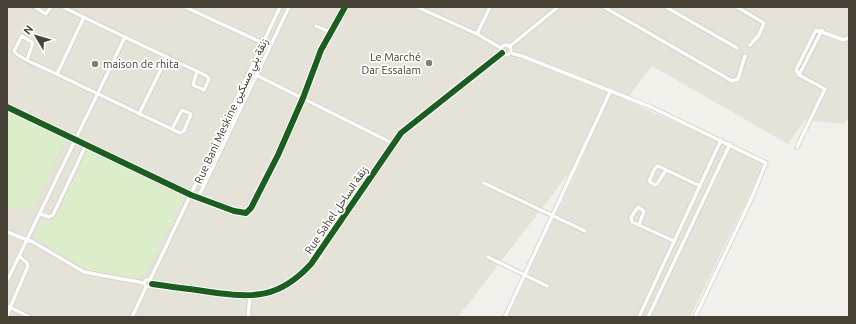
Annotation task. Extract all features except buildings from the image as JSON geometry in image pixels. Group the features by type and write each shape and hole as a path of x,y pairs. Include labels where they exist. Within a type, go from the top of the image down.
{"street":[{"path":"35,7 46,14 51,7"},
{"path":"63,7 167,57 197,72 209,78 204,90 193,84 197,72"},
{"path":"185,7 263,43"},
{"name":"Rue Bani Meskine زنقة بني مسكين","path":"151,282 280,7"},
{"path":"198,198 289,7"},
{"path":"7,107 191,195 239,212 249,211 278,155 303,98 319,54 345,7"},
{"path":"417,7 423,8 477,34 501,48 504,46 509,47 558,7"},
{"path":"477,34 490,7"},
{"path":"604,7 734,82 737,81 745,56"},
{"path":"666,7 738,48"},
{"path":"737,7 764,23 759,35 750,45"},
{"path":"57,74 84,17"},
{"path":"316,26 330,32"},
{"path":"797,147 825,89 800,75 796,70 816,30 822,30 848,38"},
{"path":"27,60 33,43 22,36 14,52 27,60 180,133 183,132 191,114 182,110 172,129"},
{"path":"7,281 20,258 125,37"},
{"path":"509,47 510,53"},
{"path":"501,48 502,53 506,55 510,53 522,56 611,90 764,161 766,165 695,317"},
{"name":"Rue Sahel زنقة الساحل","path":"151,282 250,297 277,290 304,272 322,250 405,129 502,53"},
{"path":"139,114 167,57"},
{"path":"256,75 394,144"},
{"path":"505,317 551,215 611,90"},
{"path":"639,317 721,140"},
{"path":"648,317 730,144"},
{"path":"41,214 49,217 53,215 86,145"},
{"path":"666,170 657,184 655,185 649,181 656,166 659,166 700,186"},
{"path":"484,183 585,231"},
{"path":"639,225 644,211 638,207 635,209 631,218 632,222 674,241"},
{"path":"7,232 28,240 84,272 145,285 149,287 151,282 146,280 145,285 132,317"},
{"path":"488,257 547,286"},
{"path":"7,315 9,307 28,266 27,263 20,258"},
{"path":"663,264 671,268"},
{"path":"248,317 250,297"},
{"path":"9,307 30,317"}],"shaded area":[{"path":"7,7 849,7 849,118 843,124 805,120 788,144 652,66 626,100 765,163 690,317 508,317 586,151 458,317 7,317"}],"green space":[{"path":"7,111 66,140 32,210 7,208"},
{"path":"89,150 183,198 145,274 138,278 86,270 35,237 42,221 52,222"}],"cycle path":[{"path":"7,107 191,195 234,211 246,213 251,208 278,155 303,98 321,50 345,7"},
{"path":"152,284 239,295 265,293 276,290 288,284 311,264 401,133 502,53"}],"place":[{"name":"Le Marché Dar Essalam","path":"429,63"},
{"name":"maison de rhita","path":"95,64"}]}
